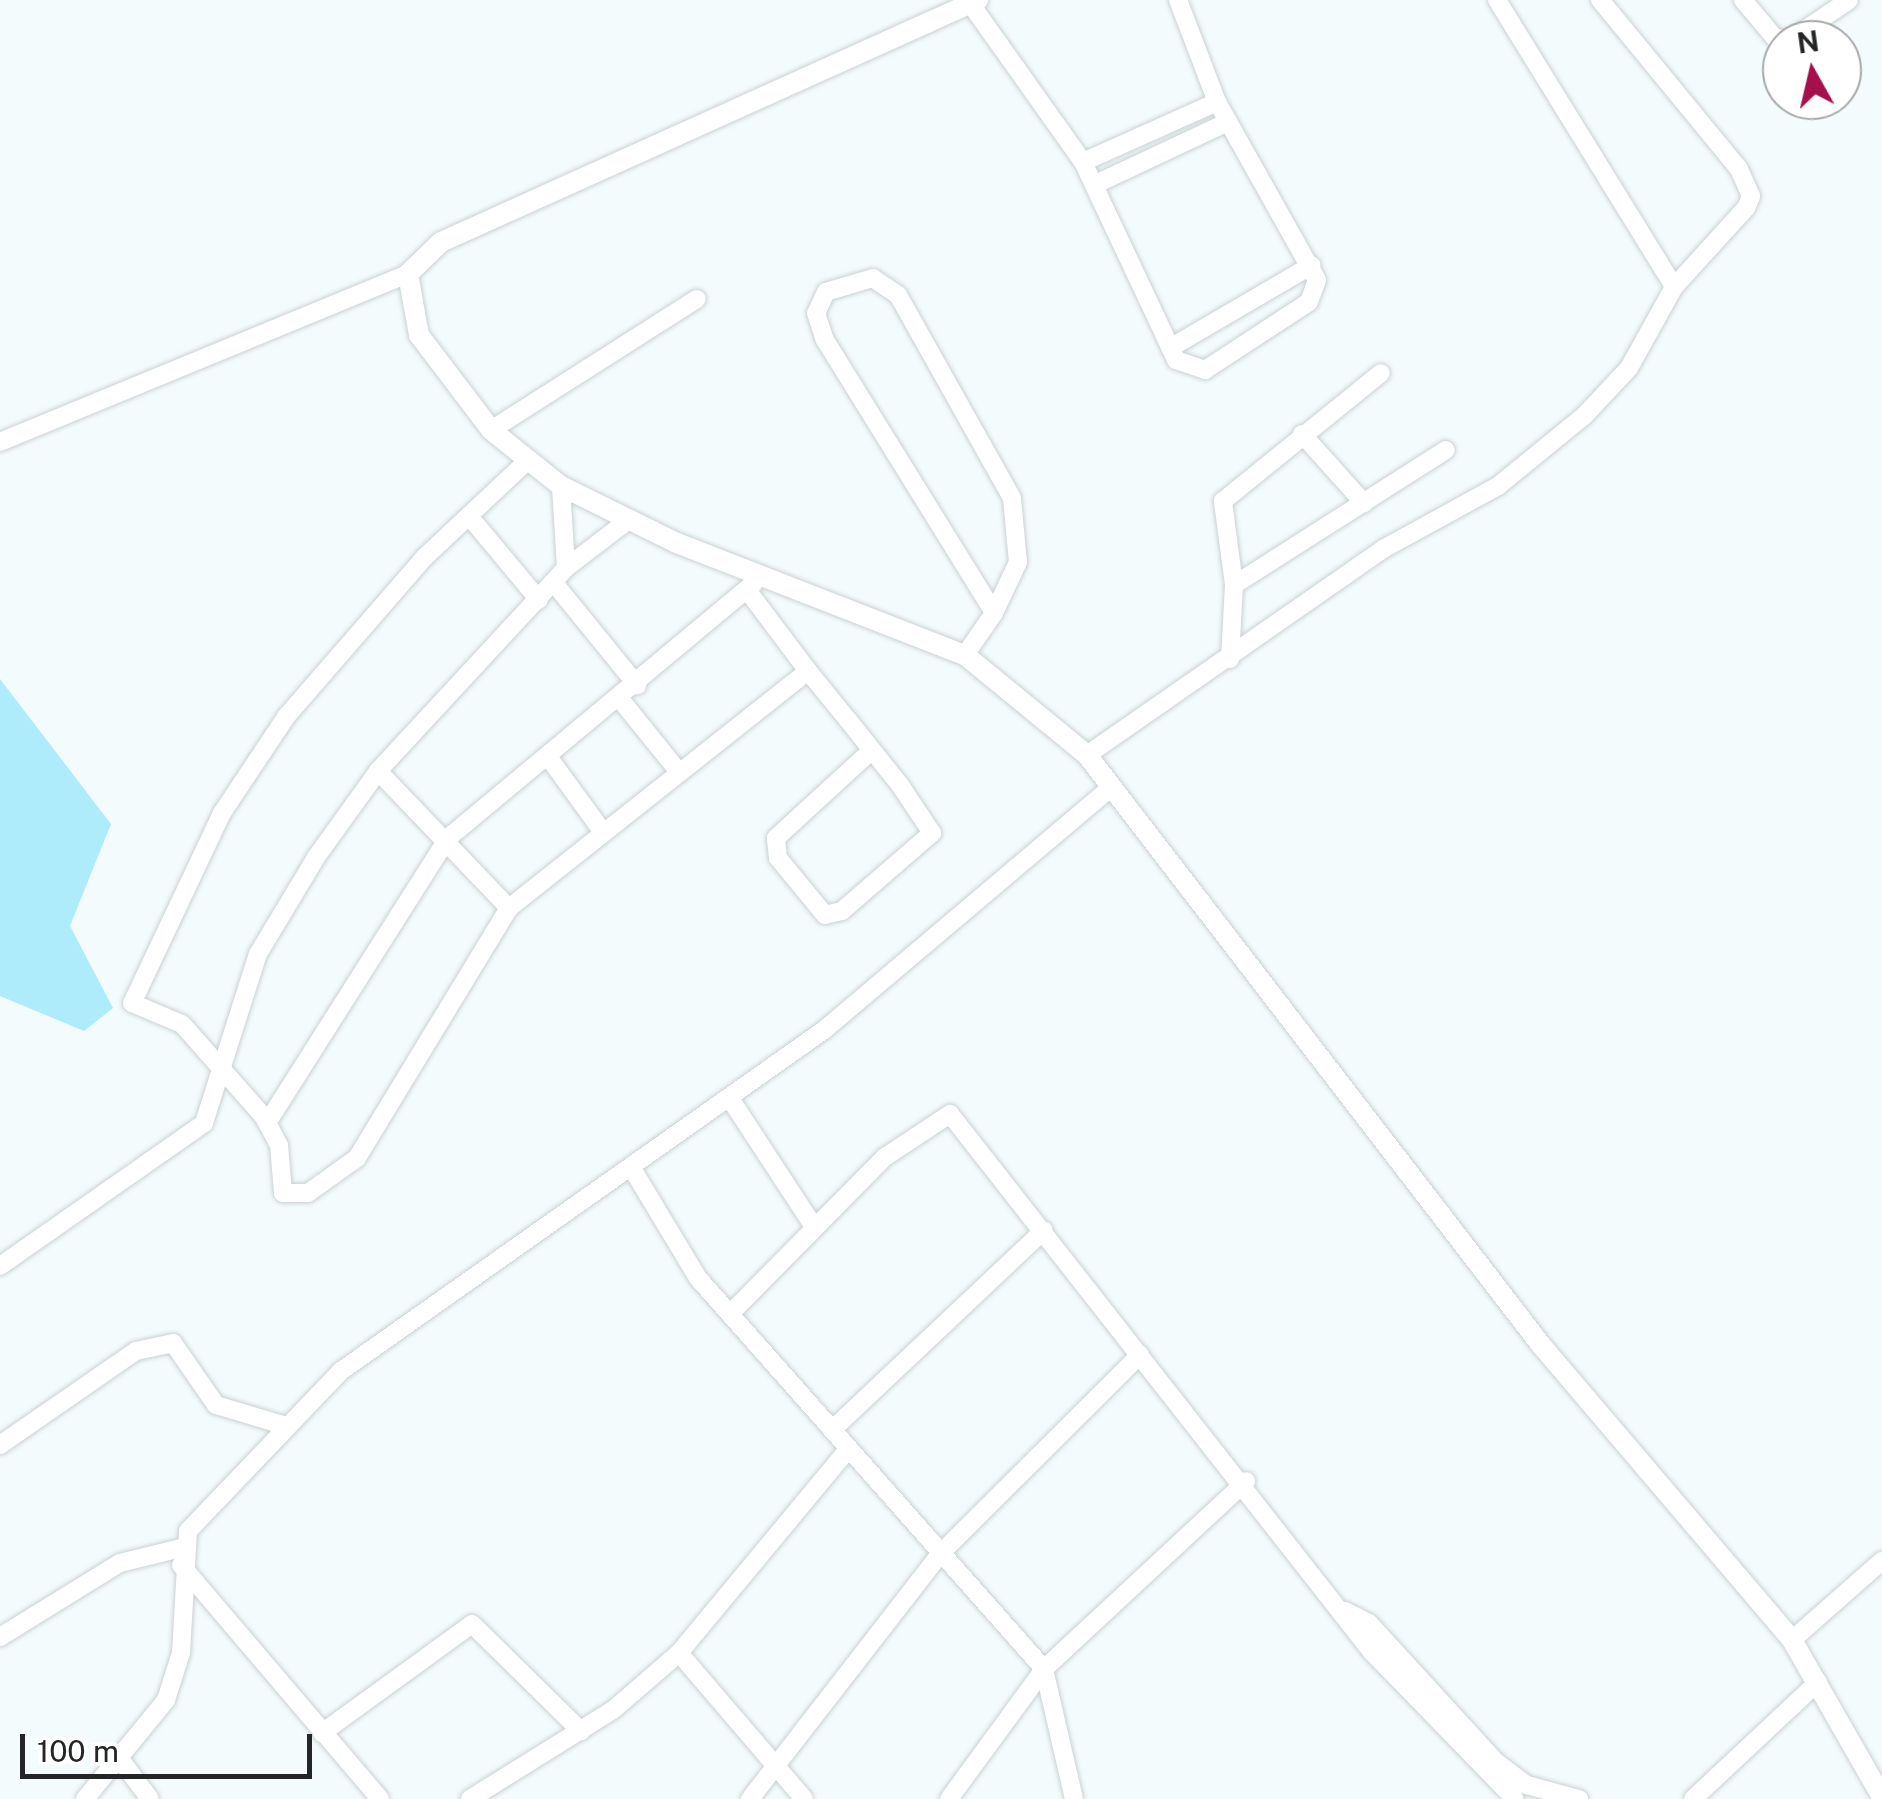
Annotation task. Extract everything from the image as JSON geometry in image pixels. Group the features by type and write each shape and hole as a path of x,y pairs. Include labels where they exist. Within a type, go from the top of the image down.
{"street":[{"path":"0,442 408,274 440,242 974,2 1096,184 1170,348 1189,370 1206,370 1256,341 1309,302 1312,265 1217,102 1178,0"},
{"path":"1497,0 1674,287"},
{"path":"1087,755 1384,549 1498,486 1585,415 1628,368 1674,287 1746,208 1749,188 1600,0"},
{"path":"1743,0 1762,23"},
{"path":"1819,20 1849,0"},
{"path":"1083,162 1217,102"},
{"path":"1096,184 1228,122"},
{"path":"1170,348 1312,265"},
{"path":"408,274 418,334 491,430 525,463 627,521 755,583 965,654 1087,755 1541,1345 1792,1640 1882,1796"},
{"path":"965,654 994,613 1018,562 1012,498 898,295 873,278 826,292 816,313 825,340 994,613"},
{"path":"491,430 697,299"},
{"path":"1230,659 1234,586 1218,512 1302,434 1381,373"},
{"path":"1302,434 1364,502"},
{"path":"1234,586 1446,450"},
{"path":"525,463 470,516 286,717 222,813 132,1003 182,1024 267,1123 282,1193 308,1193 342,1171 377,1131 509,908 808,672"},
{"path":"561,486 566,568"},
{"path":"470,516 539,600"},
{"path":"0,1266 186,1141 217,1106 234,1014 258,954 378,772 566,568 627,521"},
{"path":"554,583 637,685"},
{"path":"755,583 808,672 872,750 932,836 842,911 825,914 778,858 776,838 872,750"},
{"path":"267,1123 448,838 637,685 755,583"},
{"path":"620,699 680,772"},
{"path":"549,758 603,832"},
{"path":"378,772 448,838 509,908"},
{"path":"86,1799 122,1762 166,1700 181,1653 183,1556 204,1508 286,1426 377,1338 461,1292 730,1100 1112,787"},
{"path":"730,1100 814,1227"},
{"path":"730,1314 915,1131 950,1114 1345,1610 1370,1623 1515,1799"},
{"path":"633,1170 676,1250 1044,1670 1074,1799"},
{"path":"832,1430 1044,1230"},
{"path":"0,1445 136,1352 172,1343 216,1406 286,1426"},
{"path":"750,1799 780,1770 941,1553 1140,1355"},
{"path":"470,1799 581,1731 679,1653 848,1448"},
{"path":"948,1799 1044,1670 1246,1481"},
{"path":"0,1637 120,1564 183,1556"},
{"path":"183,1556 380,1799"},
{"path":"1792,1640 1882,1561"},
{"path":"322,1732 472,1624 581,1731"},
{"path":"679,1653 804,1799"},
{"path":"1693,1799 1818,1682"},
{"path":"122,1762 150,1799"},
{"path":"1490,1767 1527,1785 1579,1799"}],"shaded area":[{"path":"0,679 111,824 70,926 113,1008 84,1031 0,996"}]}
